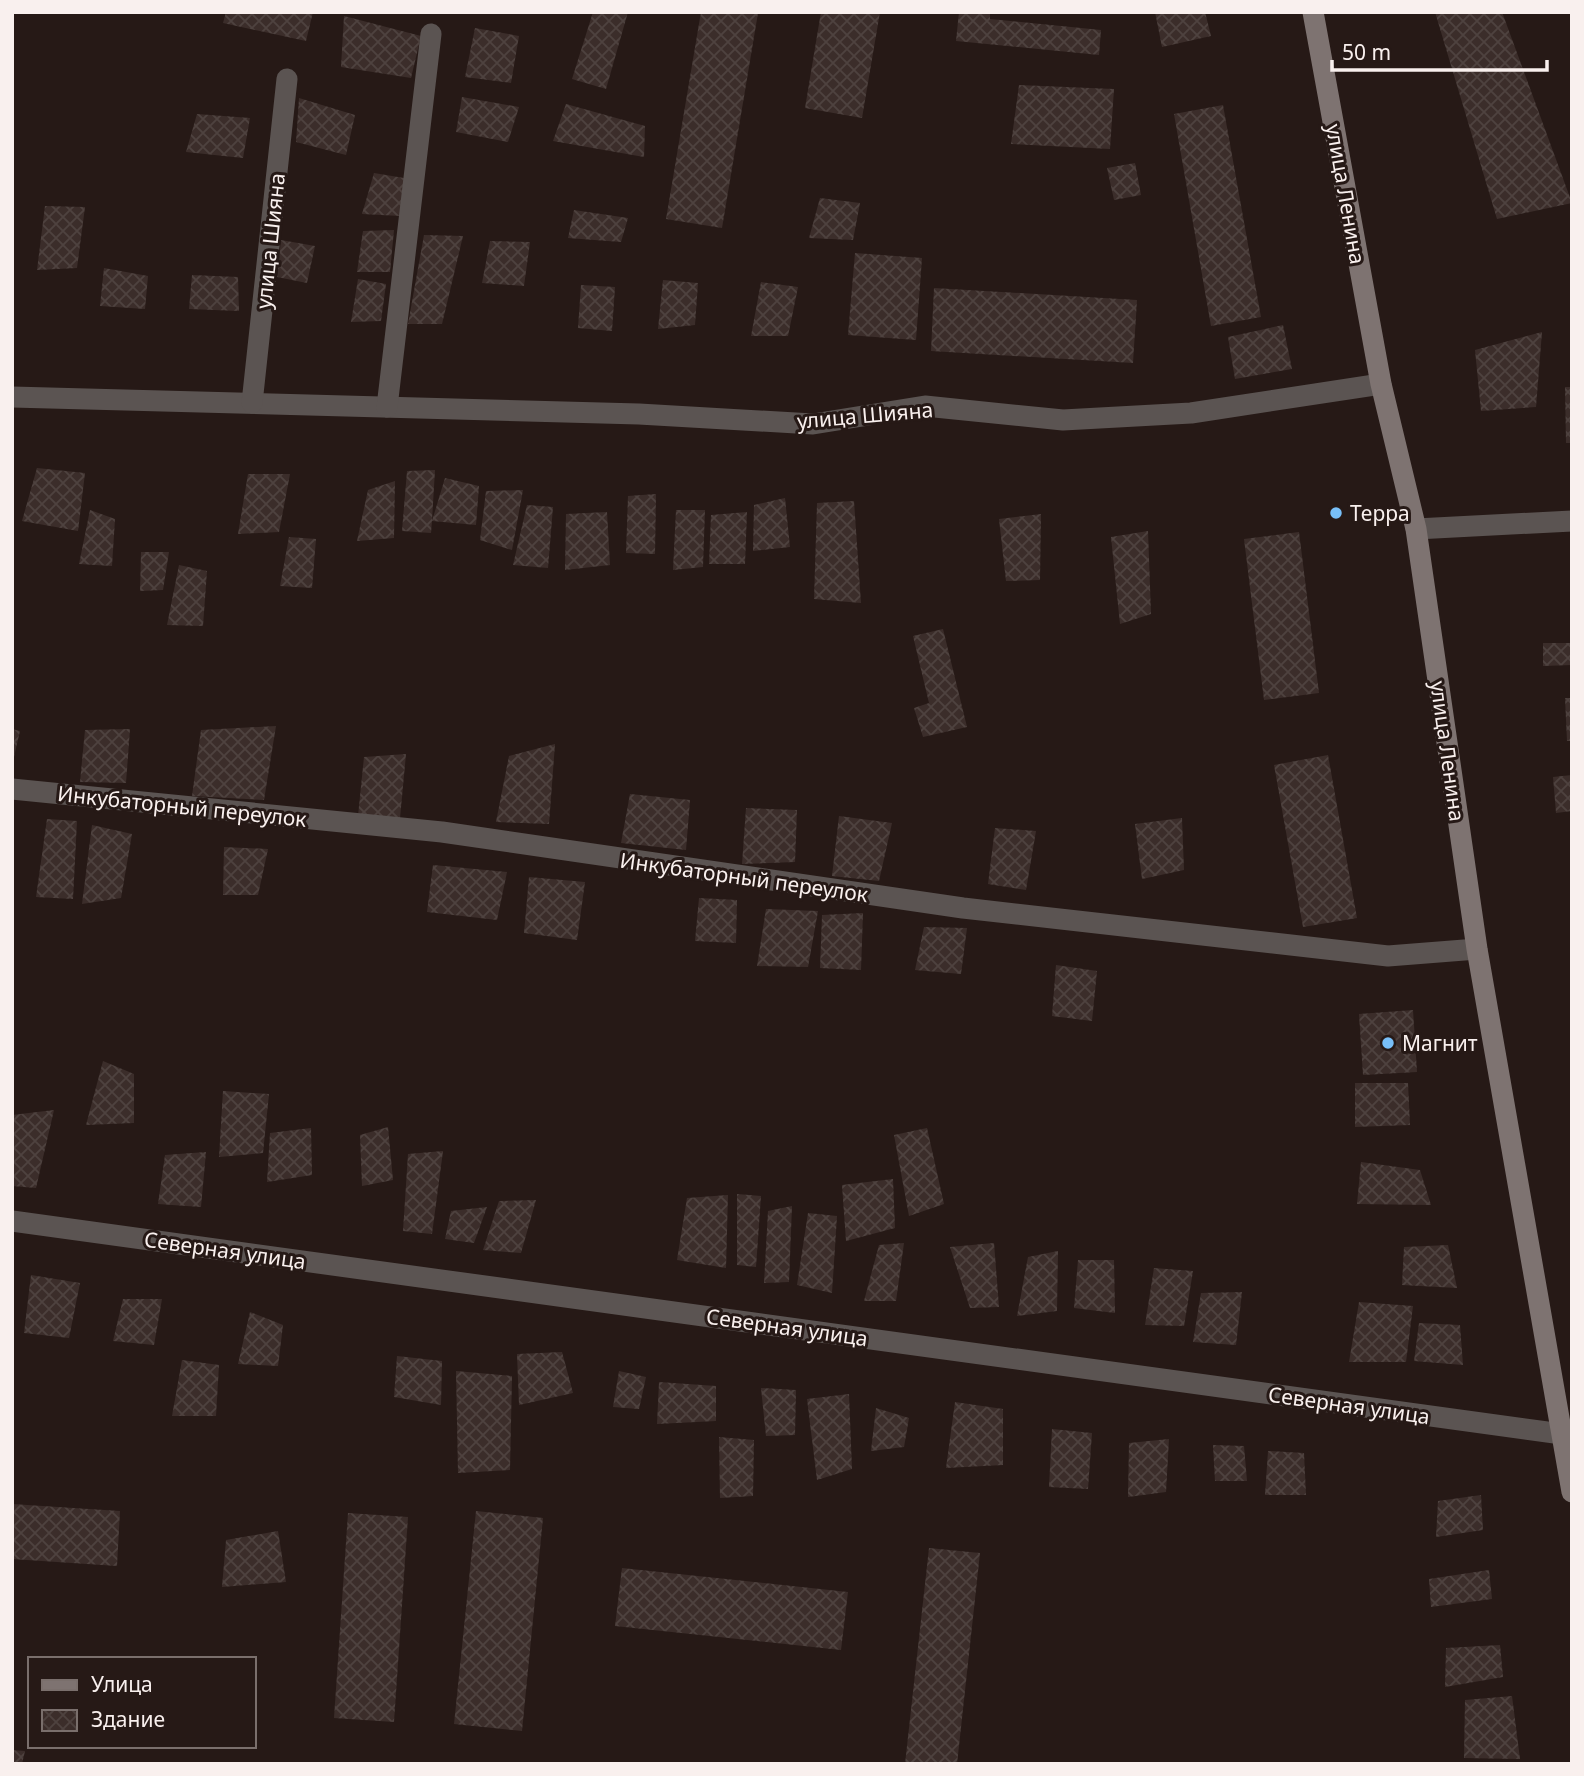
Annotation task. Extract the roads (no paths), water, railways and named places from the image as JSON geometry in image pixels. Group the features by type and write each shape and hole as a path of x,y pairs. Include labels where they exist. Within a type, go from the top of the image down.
{"main road":[{"name":"улица Ленина","path":"1313,12 1381,384 1416,529 1477,949 1572,1492"}],"street":[{"path":"387,407 431,34"},
{"name":"улица Шияна","path":"252,403 287,79"},
{"name":"улица Шияна","path":"12,397 639,414 813,424 925,406 1063,420 1191,413 1381,384"},
{"path":"1416,529 1572,521"},
{"name":"Инкубаторный переулок","path":"12,789 442,832 963,908 1388,956 1477,949"},
{"name":"Северная улица","path":"12,1220 1562,1434"}],"place":[{"name":"Терра","path":"1336,513"},
{"name":"Магнит","path":"1388,1043"}]}
